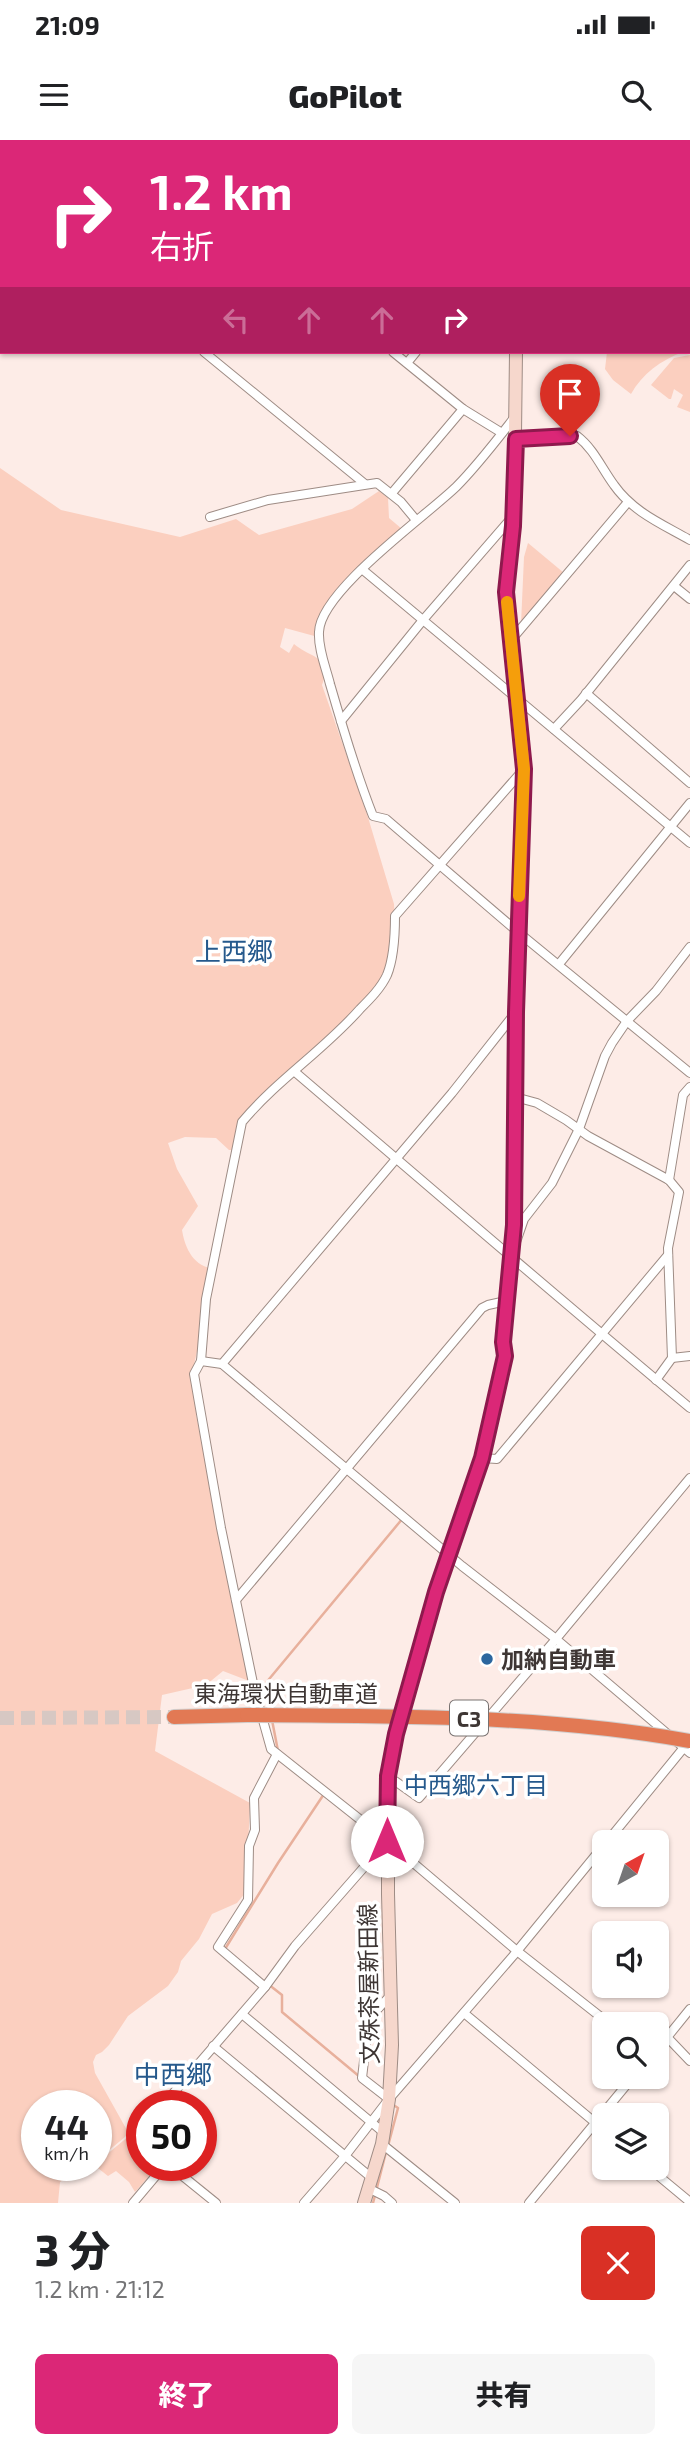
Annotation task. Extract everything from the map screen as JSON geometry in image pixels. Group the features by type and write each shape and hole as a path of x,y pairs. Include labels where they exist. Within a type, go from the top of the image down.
{"highway":[{"name":"東海環状自動車道","path":"174,1717 420,1716 502,1719 575,1724 689,1746"}],"main road":[{"name":"文殊茶屋新田線","path":"364,2203 383,2138 389,2099 392,2045 388,1776 408,1693 449,1553 482,1458 505,1356 503,1342 514,1225 514,1097 524,769 506,592 514,514 516,354"}],"street":[{"path":"206,354 365,484"},
{"path":"396,354 463,409 502,433"},
{"path":"407,363 414,354"},
{"path":"391,493 463,409"},
{"path":"516,415 456,487 351,581 329,607 319,631 321,651 373,816 386,819 690,1073"},
{"path":"516,439 578,436 628,502 650,519 690,540"},
{"path":"210,517 268,500 377,483 391,493 416,520"},
{"path":"512,639 628,502"},
{"path":"341,721 514,514"},
{"path":"554,730 690,565"},
{"path":"363,570 690,843"},
{"path":"674,586 690,599"},
{"path":"586,693 690,783"},
{"path":"524,769 396,916 396,933 388,972 381,986 349,1023 259,1102 242,1122 206,1299 201,1361 194,1374 254,1688 271,1749 594,2012"},
{"path":"559,964 690,803"},
{"path":"511,1255 524,1219 552,1183 579,1129 605,1056 627,1021 656,991 690,947"},
{"path":"222,1364 397,1159 516,1012"},
{"path":"295,1072 690,1408"},
{"path":"669,1180 683,1095 690,1087"},
{"path":"514,1097 537,1102 644,1168 669,1180 679,1192 668,1255 673,1358 656,1380"},
{"path":"482,1458 497,1459 668,1255"},
{"path":"236,1600 482,1308 506,1301"},
{"path":"673,1358 690,1356"},
{"path":"201,1361 222,1364 462,1566 689,1746 617,1830"},
{"path":"388,1776 419,1798 690,1478"},
{"path":"265,1987 218,1947 248,1900 248,1846 255,1830 254,1798 277,1754"},
{"path":"176,2090 265,1987 295,1946 387,1841"},
{"path":"304,2203 592,1860"},
{"path":"389,2099 362,2078 369,2018 391,1995"},
{"path":"669,2035 690,2010"},
{"path":"464,2013 592,2120"},
{"path":"242,2014 371,2122 383,2138 455,2203"},
{"path":"669,2039 690,2062"},
{"path":"213,2046 345,2155 392,2203"},
{"path":"610,2103 623,2089"},
{"path":"528,2203 592,2124"},
{"path":"663,2180 690,2202"},
{"path":"132,2203 152,2181"},
{"path":"188,2181 216,2203"}],"shaded area":[{"path":"607,354 678,354 653,368 631,394 613,380 605,369"},
{"path":"690,355 690,412 677,407 683,395 674,389 669,399 651,385 674,358"},
{"path":"0,468 61,510 180,537 236,519 259,535 352,509 379,491 388,498 389,518 402,529 330,601 318,637 285,628 280,647 289,653 294,644 318,659 325,668 322,685 367,814 394,904 396,944 375,999 307,1053 252,1108 245,1119 237,1150 229,1150 216,1138 185,1137 168,1143 177,1169 198,1206 182,1230 185,1244 196,1261 215,1269 194,1365 196,1414 249,1681 223,1671 206,1685 162,1695 155,1751 250,1803 246,1892 237,1903 212,1914 168,1986 128,2016 109,2045 96,2055 93,2062 95,2073 105,2090 21,2090 21,2181 62,2181 58,2203 0,2203"},
{"path":"528,543 564,573 521,624 524,557"},
{"path":"112,2103 126,2128 125,2137 112,2148"},
{"path":"126,2138 126,2179 116,2171 112,2174 112,2150"},
{"path":"128,2181 145,2181 135,2192"}],"waterway":[{"path":"270,1710 265,1684 403,1518"},
{"path":"272,1720 278,1751"},
{"path":"225,1949 324,1794 322,1793"},
{"path":"268,1984 282,1995 282,2012 360,2077"},
{"path":"388,2146 398,2108 392,2104"},
{"path":"373,2203 386,2152"}],"tunnel":[{"path":"0,1718 174,1717"}],"slow traffic":[{"path":"507,602 524,769 519,896"}],"place":[{"name":"加納自動車","path":"487,1659"}],"district":[{"name":"上西郷","path":"234,950"},
{"name":"中西郷六丁目","path":"476,1784"},
{"name":"中西郷","path":"173,2073"}],"route":[{"path":"387,1841 388,1776 396,1734 436,1592 482,1458 505,1356 503,1342 514,1225 514,1097 524,769 506,592 513,526 516,439 570,436"}]}
